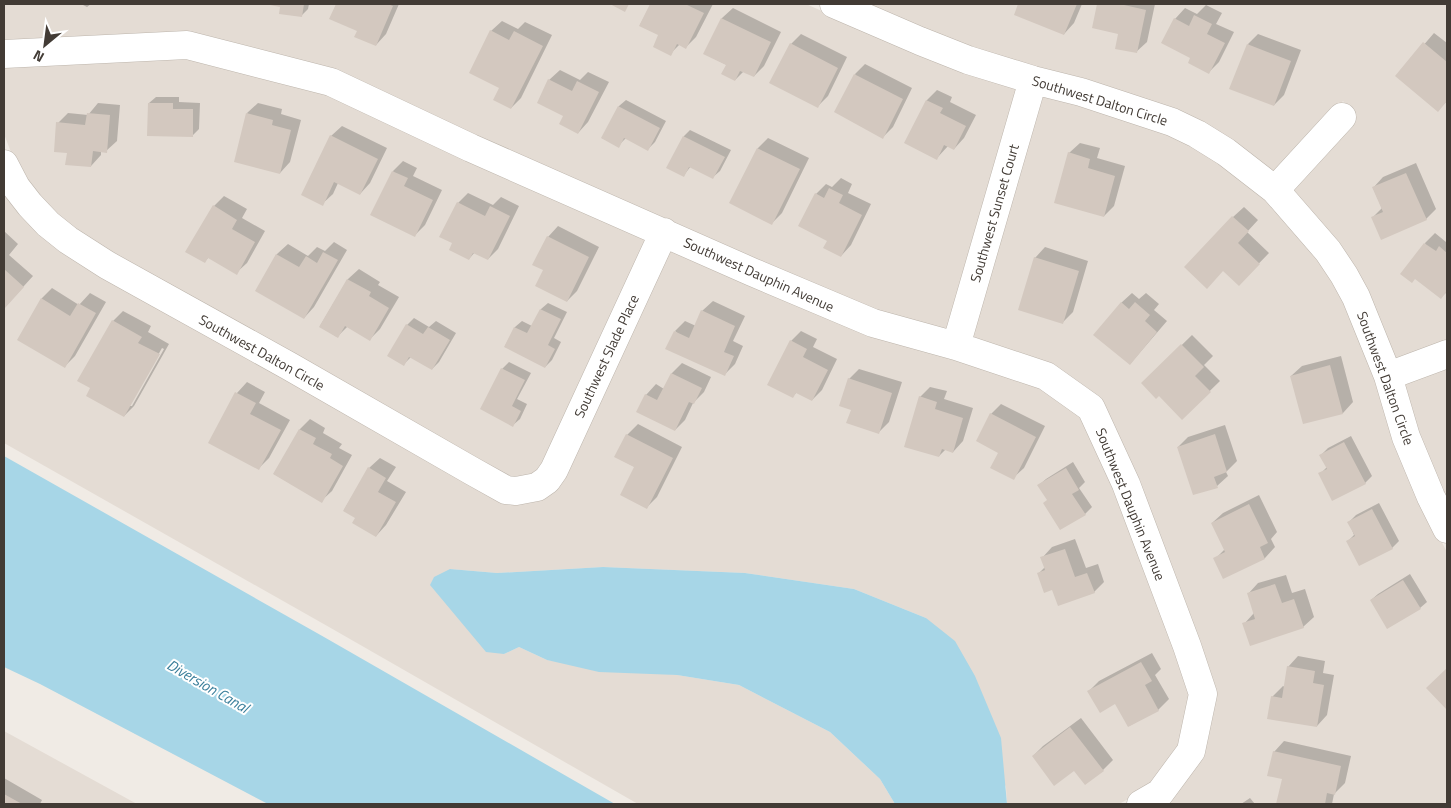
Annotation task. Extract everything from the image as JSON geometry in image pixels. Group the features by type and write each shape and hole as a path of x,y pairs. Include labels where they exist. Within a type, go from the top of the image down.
{"street":[{"name":"Southwest Dalton Circle","path":"834,4 944,51 1033,80 1081,92 1172,122 1197,134 1226,152 1275,190 1328,251 1344,275 1367,321 1388,376 1406,437 1431,497 1447,529"},
{"name":"Southwest Dauphin Avenue","path":"4,54 186,45 331,82 471,148 752,272 873,323 956,346 1046,376 1091,408 1126,484 1202,694 1190,751 1160,793 1141,804"},
{"name":"Southwest Sunset Court","path":"956,346 1033,80"},
{"path":"1275,190 1342,116"},
{"name":"Southwest Dalton Circle","path":"4,164 16,187 48,224 68,240 107,265 506,490 526,490 536,487 547,480"},
{"name":"Southwest Slade Place","path":"547,480 554,470 664,232"},
{"path":"1388,376 1447,354"}],"shaded area":[{"path":"4,4 806,4 915,52 1020,88 949,332 877,312 476,138 334,72 4,43"},
{"path":"863,4 1447,4 1447,342 1394,362 1289,189 1357,116 1343,101 1274,175"},
{"path":"185,57 326,93 650,238 545,465 533,477 510,479 113,255 74,230 38,197 14,160 4,134 4,65"},
{"path":"1040,93 1138,122 1192,144 1267,198 1320,258 1347,303 1421,503 1447,552 1447,804 1162,804 1213,695 1101,402 969,338"},
{"path":"4,188 526,501 668,246 1041,386 1083,416 1116,489 1192,696 1181,747 1154,785 1119,804 1007,804 1006,787 926,618 854,589 745,573 603,567 497,573 450,569 504,654 519,647 547,660 677,675 739,685 830,732 880,779 895,804 638,804 4,443"},
{"path":"1447,365 1447,505 1416,432 1401,382"},
{"path":"4,731 137,804 4,804"}],"water":[{"name":"Diversion Canal","path":"4,456 615,804 268,804 4,667"},
{"path":"603,567 745,573 854,589 926,618 955,641 975,676 1001,738 1007,804 895,804 880,779 830,732 739,685 677,675 599,672 547,660 519,647 504,654 486,652 430,585 434,577 450,569 497,573"}],"building":[{"path":"265,4 304,4 302,17 279,14 280,7"},
{"path":"336,4 388,4 393,6 376,46 354,37 357,31 329,19"},
{"path":"610,4 629,4 625,12"},
{"path":"650,4 685,4 704,13 686,49 677,44 671,56 653,47 658,35 639,26"},
{"path":"1018,4 1077,4 1064,35 1014,15"},
{"path":"1097,4 1125,4 1146,10 1137,53 1115,49 1118,34 1092,28"},
{"path":"1194,15 1212,24 1207,34 1225,43 1209,74 1188,63 1190,58 1161,43 1174,18 1189,26"},
{"path":"721,18 771,42 754,77 740,71 735,81 721,74 726,65 703,54"},
{"path":"490,30 509,40 514,31 543,46 511,109 493,100 499,88 469,73"},
{"path":"1423,42 1447,62 1447,101 1438,112 1395,76"},
{"path":"790,43 838,68 818,108 769,83"},
{"path":"1247,44 1291,61 1274,106 1229,89"},
{"path":"854,74 903,99 883,139 834,112"},
{"path":"548,79 572,91 577,81 599,92 578,134 559,124 563,116 537,103"},
{"path":"926,100 943,108 940,113 966,126 954,150 944,145 937,160 904,143"},
{"path":"148,103 173,103 173,109 193,109 193,137 147,136"},
{"path":"618,106 660,128 648,151 624,138 619,148 601,138"},
{"path":"87,113 110,115 107,153 93,151 91,167 65,165 67,153 54,152 56,122 85,125"},
{"path":"246,113 273,120 272,125 291,130 280,174 234,162"},
{"path":"330,135 378,159 360,195 334,182 323,206 301,195"},
{"path":"683,136 725,157 713,179 689,167 684,177 666,168"},
{"path":"757,148 800,169 772,225 729,203"},
{"path":"1068,152 1090,159 1088,168 1115,176 1104,217 1054,203"},
{"path":"392,171 408,178 404,186 433,200 415,237 370,215"},
{"path":"1406,173 1427,220 1381,240 1371,217 1383,212 1372,187"},
{"path":"829,188 843,195 839,203 862,215 841,257 823,248 827,241 798,226 815,193 824,198"},
{"path":"457,202 485,216 490,206 510,216 488,260 473,253 469,260 449,250 452,243 439,237"},
{"path":"213,205 237,220 232,229 255,242 237,275 208,258 205,263 185,252"},
{"path":"1232,216 1249,231 1238,243 1260,264 1239,286 1223,271 1207,289 1184,267"},
{"path":"547,236 589,257 567,302 535,286 543,270 532,265"},
{"path":"1424,243 1436,251 1439,246 1447,253 1447,291 1441,299 1415,279 1412,283 1400,274"},
{"path":"323,252 338,260 304,319 255,291 276,254 299,267 306,256 317,263"},
{"path":"1034,257 1079,271 1063,324 1018,310"},
{"path":"4,269 24,287 5,308 4,307"},
{"path":"347,279 371,292 369,296 389,308 370,341 345,326 338,338 319,327"},
{"path":"41,298 70,316 78,303 96,313 65,368 17,340"},
{"path":"1121,302 1129,309 1135,302 1150,315 1145,321 1157,332 1130,365 1093,335"},
{"path":"540,309 561,319 548,345 555,349 545,368 504,347 514,327 527,333"},
{"path":"701,310 735,326 724,352 734,356 725,376 665,349 674,331 689,338"},
{"path":"112,320 142,337 138,343 160,354 124,417 86,396 90,388 77,381"},
{"path":"406,324 423,334 428,327 450,340 432,370 409,357 404,366 387,356"},
{"path":"790,340 807,349 803,357 828,370 812,401 796,393 793,398 767,385"},
{"path":"1181,344 1204,367 1195,376 1211,392 1182,420 1159,396 1156,399 1141,383"},
{"path":"1330,365 1343,414 1303,424 1290,376"},
{"path":"501,368 525,380 512,406 521,411 513,427 480,409"},
{"path":"671,373 702,388 694,404 689,402 675,431 636,412 645,394 657,400"},
{"path":"848,378 892,393 879,434 846,423 851,410 839,406"},
{"path":"235,392 256,403 250,414 281,430 259,470 208,443"},
{"path":"919,396 937,402 935,409 963,418 953,453 942,449 939,457 904,447"},
{"path":"990,413 1036,437 1014,480 990,468 998,453 976,441"},
{"path":"299,429 316,438 313,444 332,454 330,458 343,466 322,503 273,474"},
{"path":"626,434 673,458 647,509 620,495 634,467 614,457"},
{"path":"1215,434 1227,472 1214,477 1218,488 1193,495 1177,447"},
{"path":"1344,442 1366,484 1332,501 1318,473 1327,469 1319,455"},
{"path":"368,467 386,478 378,492 396,502 376,537 352,523 355,518 343,511"},
{"path":"1066,468 1079,490 1072,494 1086,515 1060,530 1043,503 1047,500 1037,485"},
{"path":"1249,504 1268,543 1260,547 1265,559 1223,579 1213,558 1225,552 1211,523"},
{"path":"1372,509 1393,549 1359,566 1346,541 1355,536 1347,522"},
{"path":"1065,549 1075,577 1087,573 1095,593 1058,606 1052,590 1044,593 1037,573 1045,570 1040,557"},
{"path":"1403,580 1421,609 1387,629 1370,600"},
{"path":"1275,584 1282,603 1294,599 1304,628 1250,646 1242,623 1255,619 1247,593"},
{"path":"1141,662 1152,681 1145,685 1159,711 1128,727 1115,704 1100,713 1087,691"},
{"path":"1287,666 1315,671 1313,683 1324,685 1317,727 1267,719 1271,696 1282,698"},
{"path":"1447,668 1447,710 1426,688"},
{"path":"1070,727 1104,771 1085,785 1074,771 1054,786 1032,756"},
{"path":"1273,751 1341,766 1335,795 1327,793 1325,804 1276,804 1282,779 1267,776"},
{"path":"4,794 22,804 4,804"}]}
